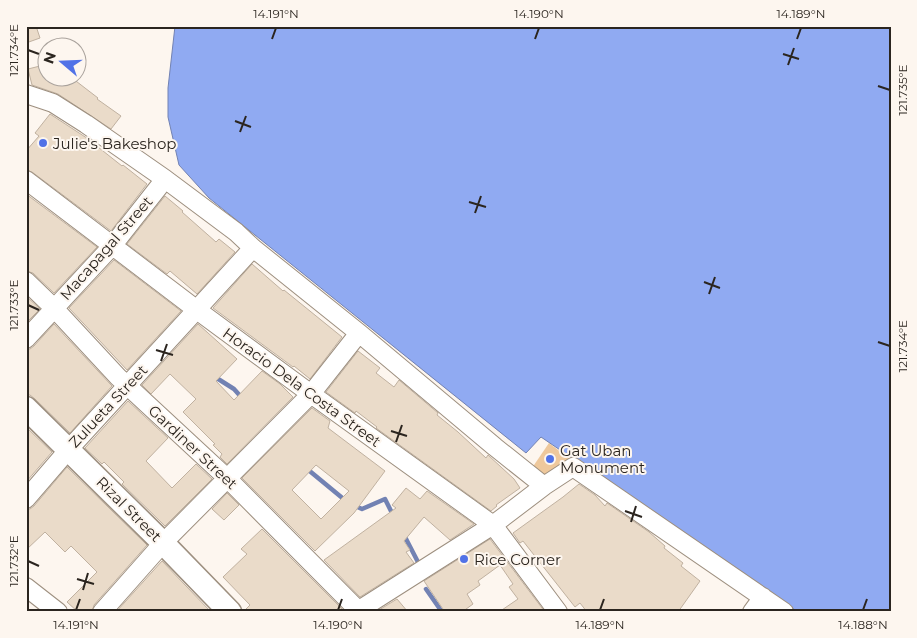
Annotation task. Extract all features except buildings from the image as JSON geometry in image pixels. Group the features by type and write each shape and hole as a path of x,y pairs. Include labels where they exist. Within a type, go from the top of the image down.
{"main road":[{"name":"Rizal Street","path":"26,408 164,543 230,612"}],"street":[{"path":"26,94 53,103 86,124 165,179 236,232 253,248 544,486"},
{"name":"Macapagal Street","path":"26,339 113,245 165,179"},
{"name":"Horacio Dela Costa Street","path":"26,180 311,394 493,524 558,612"},
{"name":"Zulueta Street","path":"26,499 69,449 253,248"},
{"name":"Gardiner Street","path":"26,280 127,386 228,479 358,611"},
{"path":"102,612 164,543 311,394 359,334"},
{"path":"358,611 493,524 573,467 784,612"},
{"path":"26,587 58,612"},
{"path":"752,612 763,597"}],"shaded area":[{"path":"549,443 575,463 548,481 532,468"}],"water":[{"path":"175,26 891,26 891,612 798,612 541,437 526,453 209,198 179,165 168,117 168,88"}],"waterway":[{"path":"215,377 234,389 242,398"},
{"path":"306,468 346,501"},
{"path":"353,505 362,509 385,499 393,515"},
{"path":"404,535 419,564"},
{"path":"426,589 442,612"}],"place":[{"name":"Julie's Bakeshop","path":"43,143"},
{"name":"Gat Uban Monument","path":"550,459"},
{"name":"Rice Corner","path":"464,559"}]}
